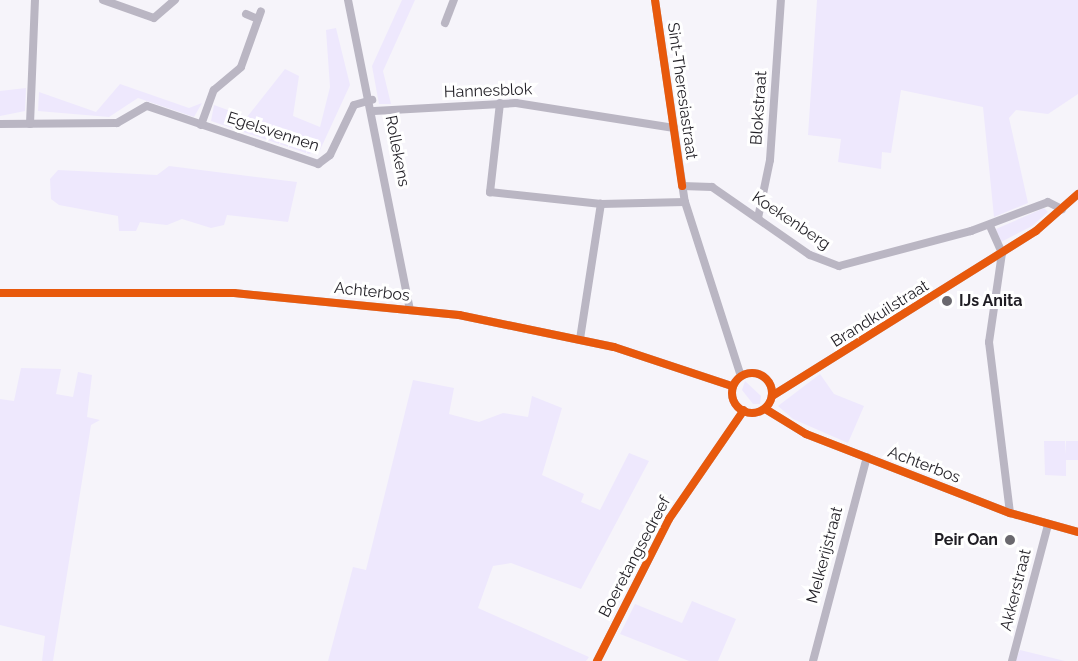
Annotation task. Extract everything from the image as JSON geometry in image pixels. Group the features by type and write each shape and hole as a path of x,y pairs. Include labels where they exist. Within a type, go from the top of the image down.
{"street":[{"path":"30,124 35,0"},
{"path":"100,3 153,18 176,0"},
{"name":"Rollekens","path":"348,0 372,100 410,309"},
{"path":"445,22 454,0"},
{"name":"Sint-Theresiastraat","path":"655,0 682,186 740,373"},
{"name":"Blokstraat","path":"758,218 770,160 781,0"},
{"name":"Egelsvennen","path":"201,125 214,90 241,67 260,15 246,14"},
{"name":"Egelsvennen","path":"0,124 117,123 147,106 318,164 330,155 354,105 372,100"},
{"path":"500,103 490,192 601,204 686,202"},
{"name":"Hannesblok","path":"374,111 500,103 545,105 674,128"},
{"name":"Koekenberg","path":"682,186 712,187 810,255 839,266 990,225 1048,202 1062,209"},
{"name":"Brandkuilstraat","path":"772,396 1002,253 1062,209 1078,194"},
{"path":"580,339 601,204"},
{"path":"990,225 1002,253 988,342 1010,513"},
{"name":"Achterbos","path":"0,293 181,290 410,309 580,339 732,386"},
{"path":"740,373 758,375 772,396 767,410 756,415 744,410 732,386 740,373"},
{"name":"Boeretangsedreef","path":"597,661 669,519 744,410"},
{"name":"Achterbos","path":"767,410 806,434 1010,513 1078,532"},
{"name":"Melkerijstraat","path":"813,661 867,457"},
{"name":"Akkerstraat","path":"1012,661 1048,525"}],"shaded area":[{"path":"402,0 415,0 383,71 391,104 379,104 372,66"},
{"path":"817,0 1078,0 1078,94 1048,114 1016,110 1009,118 1028,203 994,217 983,107 901,90 891,153 882,152 881,169 838,162 841,139 808,135"},
{"path":"336,28 350,85 320,150 309,154 211,121 214,105 247,117 285,69 299,76 293,116 320,127 330,87 326,30"},
{"path":"120,84 189,108 202,103 194,117 138,98 109,117 38,111 39,92 96,112"},
{"path":"26,88 25,111 0,116 0,91"},
{"path":"169,166 297,182 288,222 227,215 224,225 211,228 182,219 167,225 140,222 136,231 119,231 118,216 59,205 51,199 50,179 58,170 157,175"},
{"path":"1044,208 1048,212 1032,226 1001,242 996,229"},
{"path":"21,368 61,369 56,394 73,397 78,372 92,375 87,417 100,420 91,425 53,661 42,661 45,636 0,625 0,399 14,401"},
{"path":"820,374 834,394 864,406 848,443 793,419 778,406"},
{"path":"413,380 454,388 449,414 479,422 503,413 528,417 532,396 562,408 542,475 584,494 581,502 600,510 629,453 649,461 581,589 511,563 493,566 478,608 589,657 586,661 328,661 353,567 366,570"},
{"path":"745,381 761,396 760,404 753,404 742,390"},
{"path":"1044,441 1065,441 1066,455 1066,441 1078,441 1078,460 1066,460 1066,476 1045,475"},
{"path":"692,601 736,619 718,661 689,661 620,634 635,604 682,623"},
{"path":"1020,650 1065,661 1015,661"}],"cycle path":[{"path":"655,0 682,186"},
{"path":"772,396 1036,231 1078,194"},
{"path":"0,293 234,293 459,315 614,347 732,386"},
{"path":"752,373 766,379 772,393 766,407 752,413 738,407 732,393 738,379 752,373"},
{"path":"597,661 669,519 744,410"},
{"path":"767,410 806,434 1010,513 1078,532"}],"place":[{"name":"IJs Anita","path":"947,301"},
{"name":"Peir Oan","path":"1010,540"}]}
